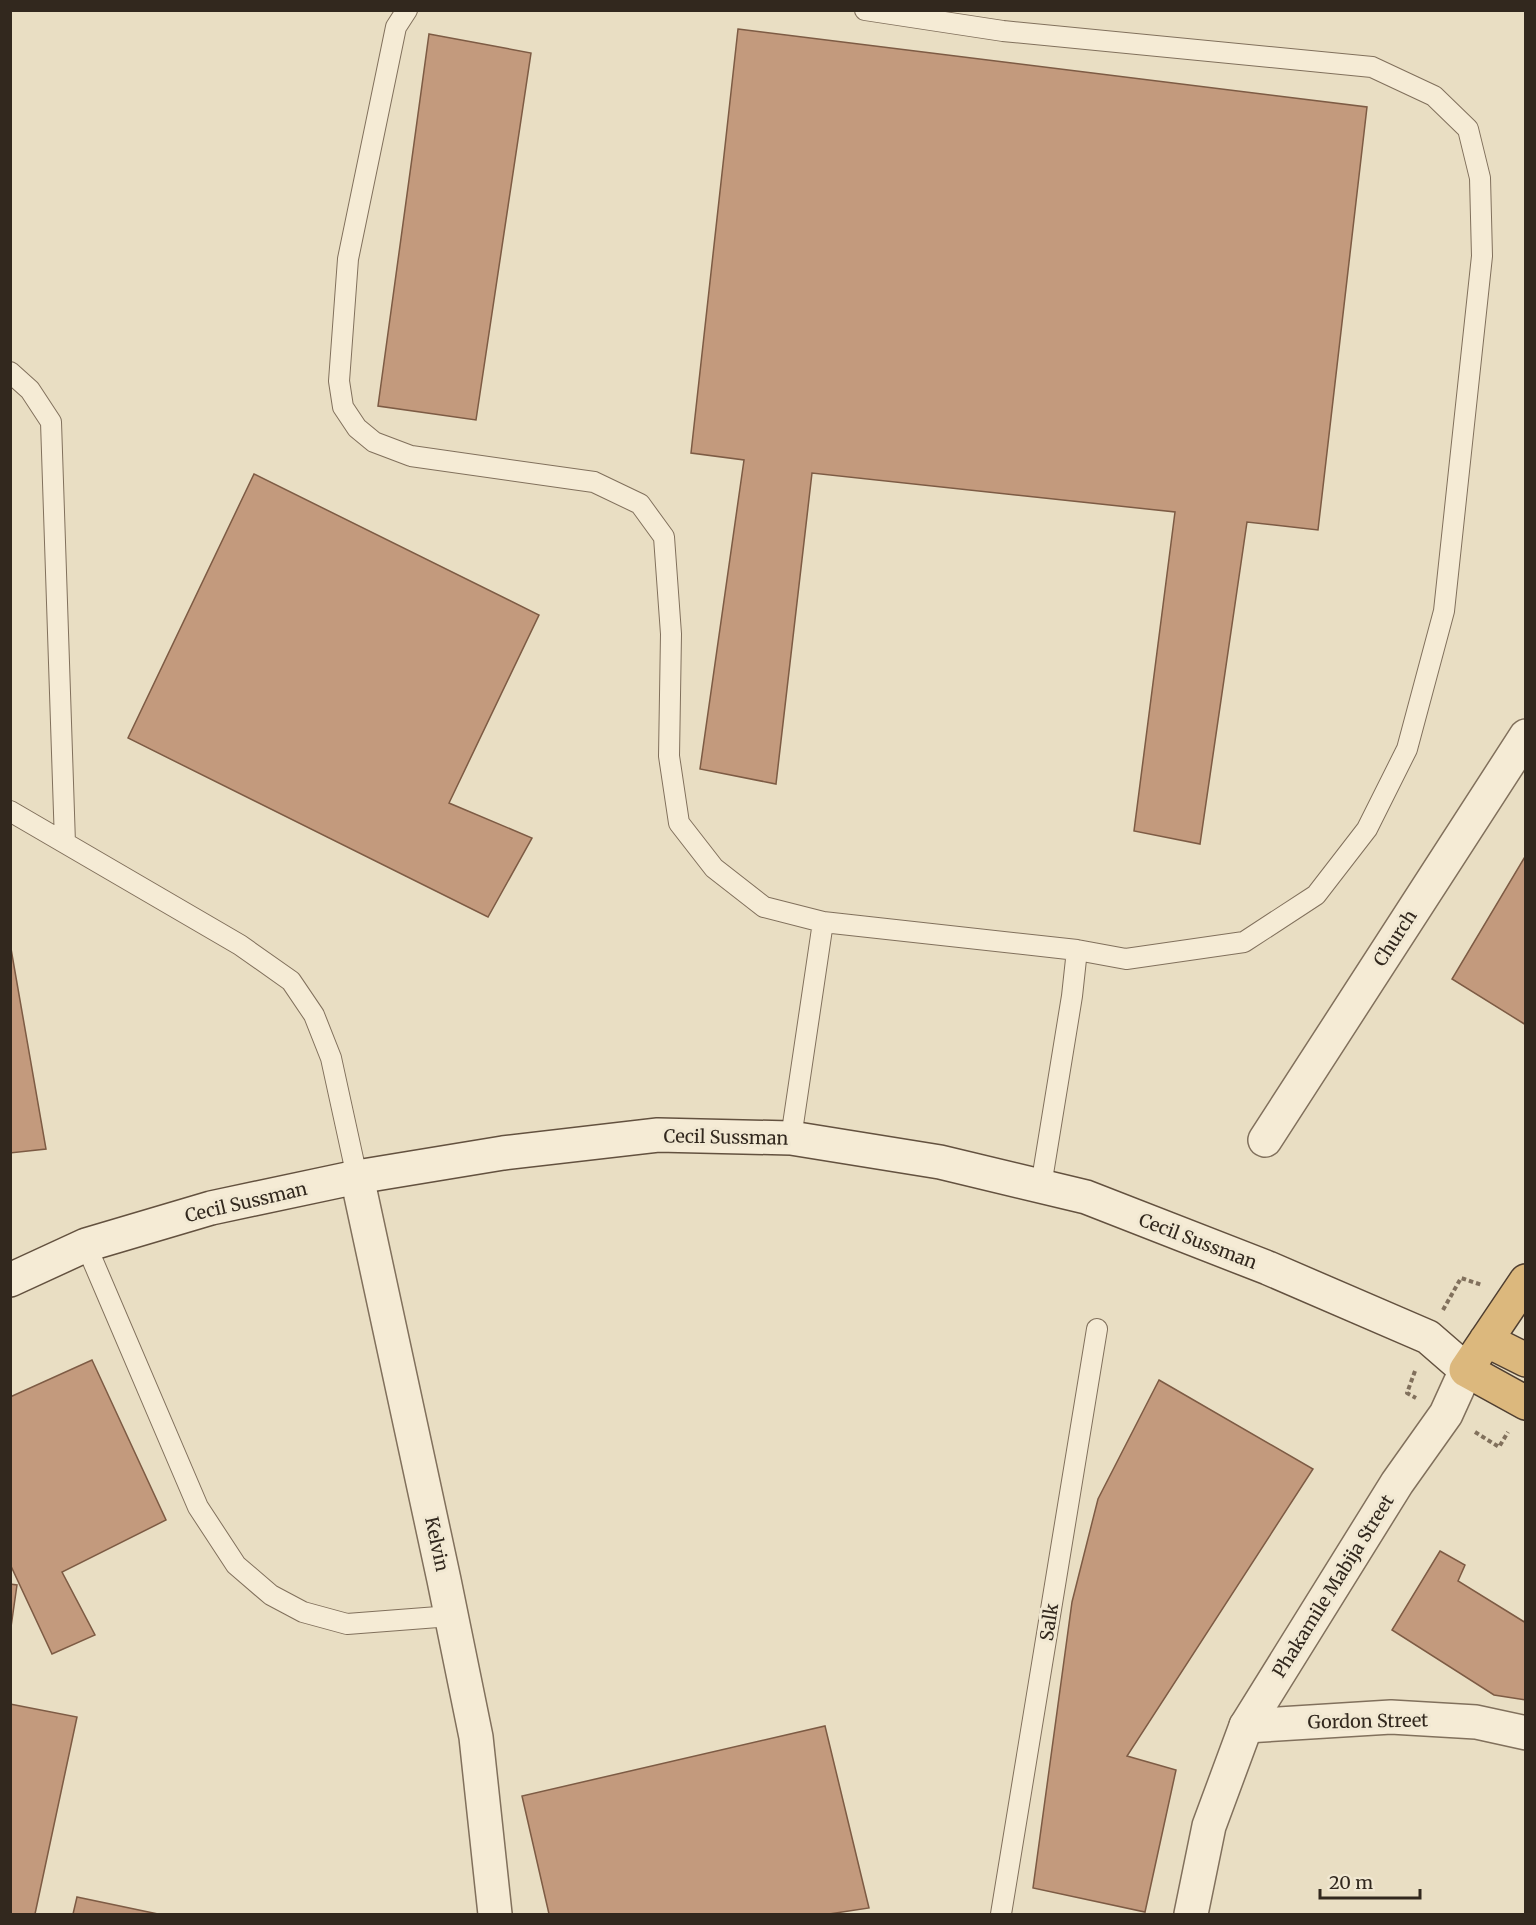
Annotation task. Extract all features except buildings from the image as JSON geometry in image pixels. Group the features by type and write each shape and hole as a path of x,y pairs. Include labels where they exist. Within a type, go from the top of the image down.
{"highway":[{"name":"Phakamile Mabija Street","path":"1466,1370 1521,1289"},
{"path":"1486,1340 1526,1360"},
{"path":"1466,1370 1526,1403"}],"street":[{"name":"Church","path":"1265,1140 1526,736"},
{"name":"Cecil Sussman","path":"10,1280 86,1245 211,1208 357,1178 503,1153 658,1135 790,1138 940,1162 1086,1197 1246,1260 1428,1337 1466,1370"},
{"name":"Kelvin","path":"357,1178 476,1737 495,1914"},
{"name":"Cecil Sussman","path":"1428,1337 1486,1340"},
{"name":"Phakamile Mabija Street","path":"1191,1914 1209,1826 1246,1726 1397,1483 1446,1414 1466,1370"},
{"name":"Gordon Street","path":"1246,1726 1390,1717 1476,1722 1526,1733"}],"lane":[{"path":"406,10 396,27 348,260 339,381 343,407 357,428 374,442 411,456 594,482 640,504 664,537 671,634 669,756 679,823 714,868 764,907 823,922 1077,950 1126,959 1244,942 1316,895 1367,829 1407,748 1444,611 1482,256 1480,178 1468,129 1434,96 1372,67 1003,30 866,10"},
{"path":"10,372 30,390 51,422 65,843"},
{"path":"10,811 240,945 291,981 314,1015 331,1058 357,1178"},
{"path":"790,1138 823,922"},
{"path":"1041,1186 1072,996 1077,950"},
{"path":"86,1245 198,1507 236,1565 271,1595 303,1612 347,1624 451,1616"},
{"name":"Salk","path":"1001,1914 1097,1329"}],"path":[{"path":"1428,1337 1461,1278 1521,1289"}]}
